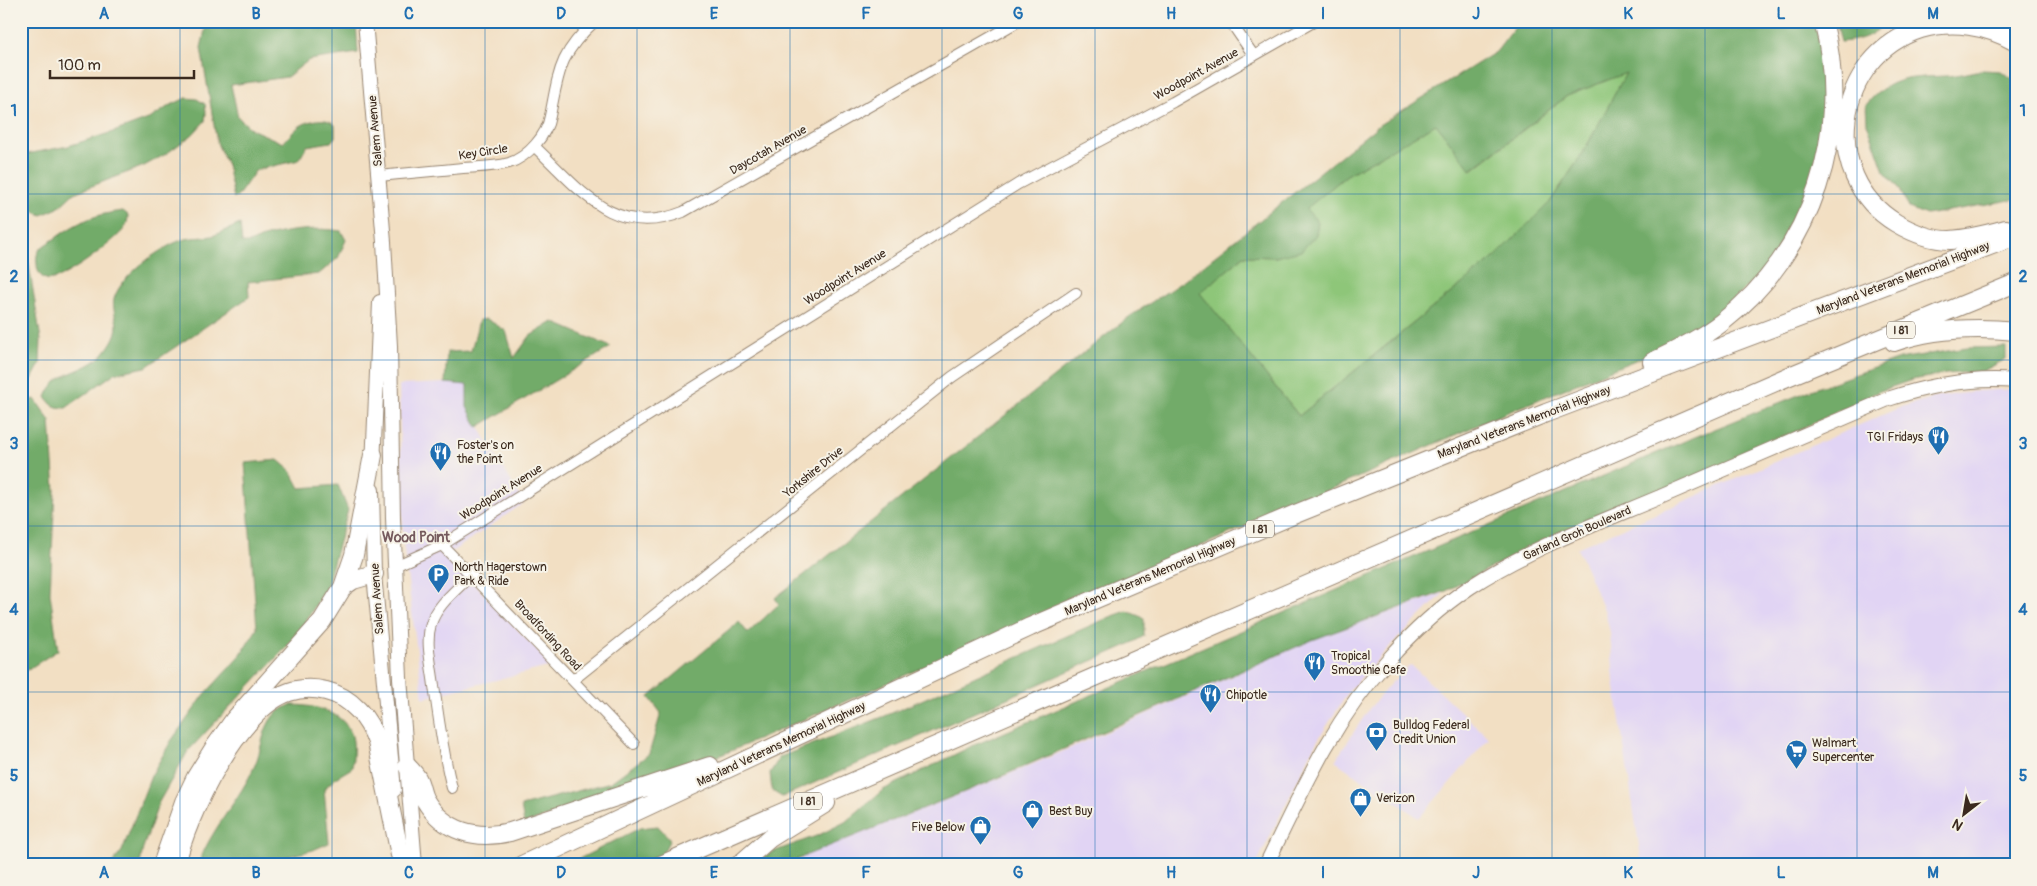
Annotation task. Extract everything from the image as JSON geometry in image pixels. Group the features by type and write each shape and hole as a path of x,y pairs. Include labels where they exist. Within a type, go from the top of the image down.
{"highway":[{"path":"1546,414 1669,354 1720,323 1743,304 1760,286 1783,256 1801,227 1815,196 1829,139 1832,117 1832,84 1827,38 1823,21"},
{"path":"2016,42 1970,26 1952,24 1931,26 1896,40 1866,68 1858,82 1847,110 1844,133 1846,152 1852,172 1864,193 1877,209 1909,230 1929,237 1949,240 1988,234 2016,226"},
{"name":"Maryland Veterans Memorial Highway","path":"522,865 1030,627 1158,572 1399,471 2016,236"},
{"name":"I 81","path":"660,865 1787,377 2016,283"},
{"path":"1787,377 1899,340 1926,334 1974,329 2016,331"},
{"path":"162,865 184,802 196,777 214,748 234,720 322,622 343,586 354,555 373,455"},
{"path":"343,586 353,580 374,574"},
{"path":"176,865 186,831 206,785 244,728 262,708 274,699 288,692 303,689 331,692 344,698 354,705 372,728 377,742 401,860"},
{"path":"407,766 417,777 424,799 444,822 456,830 469,834 482,836 497,835 674,778 807,731"},
{"path":"739,865 770,838 794,822 955,737"}],"main road":[{"name":"Salem Avenue","path":"364,21 384,242 390,346 395,566 415,865"},
{"path":"1996,21 2016,33"},
{"name":"Salem Avenue","path":"384,242 373,455 372,518 374,574 401,860"},
{"name":"Garland Groh Boulevard","path":"1266,865 1317,760 1335,729 1387,660 1425,624 1470,588 1516,560 1888,399 1925,387 1960,381 1998,379 2016,381"},
{"path":"374,574 395,566"}],"street":[{"name":"Key Circle","path":"379,176 508,163 521,157 534,146 550,118 556,80 562,62 572,46 594,21"},
{"name":"Daycotah Avenue","path":"534,146 591,199 608,212 623,218 638,220 667,219 683,212 1019,21"},
{"path":"1230,21 1254,56"},
{"name":"Woodpoint Avenue","path":"395,566 442,545 1018,184 1173,102 1315,21"},
{"name":"Yorkshire Drive","path":"572,680 952,377 1076,293"},
{"name":"Broadfording Road","path":"442,545 634,744"},
{"path":"452,788 444,760 429,633 431,624 440,606 472,574"}],"shaded area":[{"path":"445,383 467,385 467,407 524,503 447,555 552,666 423,698 403,542 399,385"},
{"path":"2016,389 2016,860 2000,865 1642,865 1614,681 1610,632 1605,612 1577,548 1901,407 1933,398 1976,391"},
{"path":"1444,593 1390,646 1349,691 1314,746 1256,865 791,865 808,855 1064,751 1313,640"},
{"path":"1411,665 1489,738 1419,818 1335,761 1369,709 1392,682"}],"green space":[{"path":"211,21 356,21 358,53 309,60 287,77 231,85 238,117 251,129 283,143 298,128 309,122 323,120 332,122 335,125 335,137 331,142 307,146 299,160 256,170 237,197 234,198 227,165 217,143 201,48 205,30"},
{"path":"1520,21 1814,21 1823,54 1823,129 1808,194 1768,265 1724,311 1672,345 1503,414 757,740 668,777 524,824 521,806 611,782 649,754 661,713 649,697 739,622 748,633 779,604 775,598 1129,317 1185,280 1379,125 1496,52","holes":["1626,73 1583,153 1550,202 1494,258 1299,416 1200,293 1244,256 1276,257 1301,251 1316,235 1318,222 1306,209 1347,175 1436,124 1471,170 1567,96"]},
{"path":"1836,21 1889,21 1867,36 1841,42"},
{"path":"1982,70 2001,71 2016,81 2016,199 1926,215 1909,208 1899,188 1884,171 1867,123 1866,105 1883,89 1901,80"},
{"path":"1627,72 1583,153 1550,202 1494,258 1299,416 1199,293 1244,256 1276,257 1305,209 1347,175 1436,123 1472,170 1567,96"},
{"path":"186,98 197,99 205,104 205,121 192,135 166,154 144,166 74,193 58,208 42,215 34,212 28,206 22,190 20,172 22,155 68,146 116,131 151,118"},
{"path":"123,211 128,215 124,229 99,251 63,275 53,279 46,279 41,275 38,269 37,254 45,245 88,219"},
{"path":"21,215 41,340 40,364 29,385 21,393"},
{"path":"240,224 242,243 249,243 285,232 314,229 341,231 346,240 338,258 319,274 248,282 249,297 146,367 115,373 66,408 57,407 50,403 46,397 56,382 95,361 110,345 117,329 113,305 114,299 118,290 133,271 154,255 176,242 188,238 212,236"},
{"path":"487,319 506,331 514,358 530,336 553,322 611,347 478,427 467,407 467,385 445,383 447,352 471,351 479,320"},
{"path":"2006,347 2006,359 1983,371 1946,374 1912,380 1877,392 1791,434 1496,565 1446,591 1312,640 984,784 807,855 787,865 754,865 770,853 819,835 845,822 883,790 970,747 1685,441 1811,390 1899,359 1966,348"},
{"path":"35,399 50,421 55,491 50,593 58,650 21,674 21,402"},
{"path":"278,460 291,471 300,488 338,485 348,510 326,588 296,637 188,751 159,802 143,848 140,865 111,865 122,851 151,776 171,741 205,694 239,657 257,629 245,463"},
{"path":"1127,611 1144,618 1144,636 1128,645 782,797 772,791 770,773 780,757 885,716"},
{"path":"290,705 325,710 340,719 351,733 353,741 352,768 337,777 324,789 329,843 313,850 278,859 266,865 198,865 210,839 249,778 267,726 276,714"},
{"path":"658,826 670,839 662,855 638,865 567,865 640,828"}],"place":[{"name":"TGI Fridays","path":"1939,456"},
{"name":"Foster's on the Point","path":"441,471"},
{"name":"North Hagerstown Park & Ride","path":"438,593"},
{"name":"Tropical Smoothie Cafe","path":"1315,682"},
{"name":"Chipotle","path":"1210,714"},
{"name":"Bulldog Federal Credit Union","path":"1377,751"},
{"name":"Walmart Supercenter","path":"1796,769"},
{"name":"Verizon","path":"1360,817"},
{"name":"Best Buy","path":"1033,830"},
{"name":"Five Below","path":"981,846"}],"district":[{"name":"Wood Point","path":"416,537"}]}
